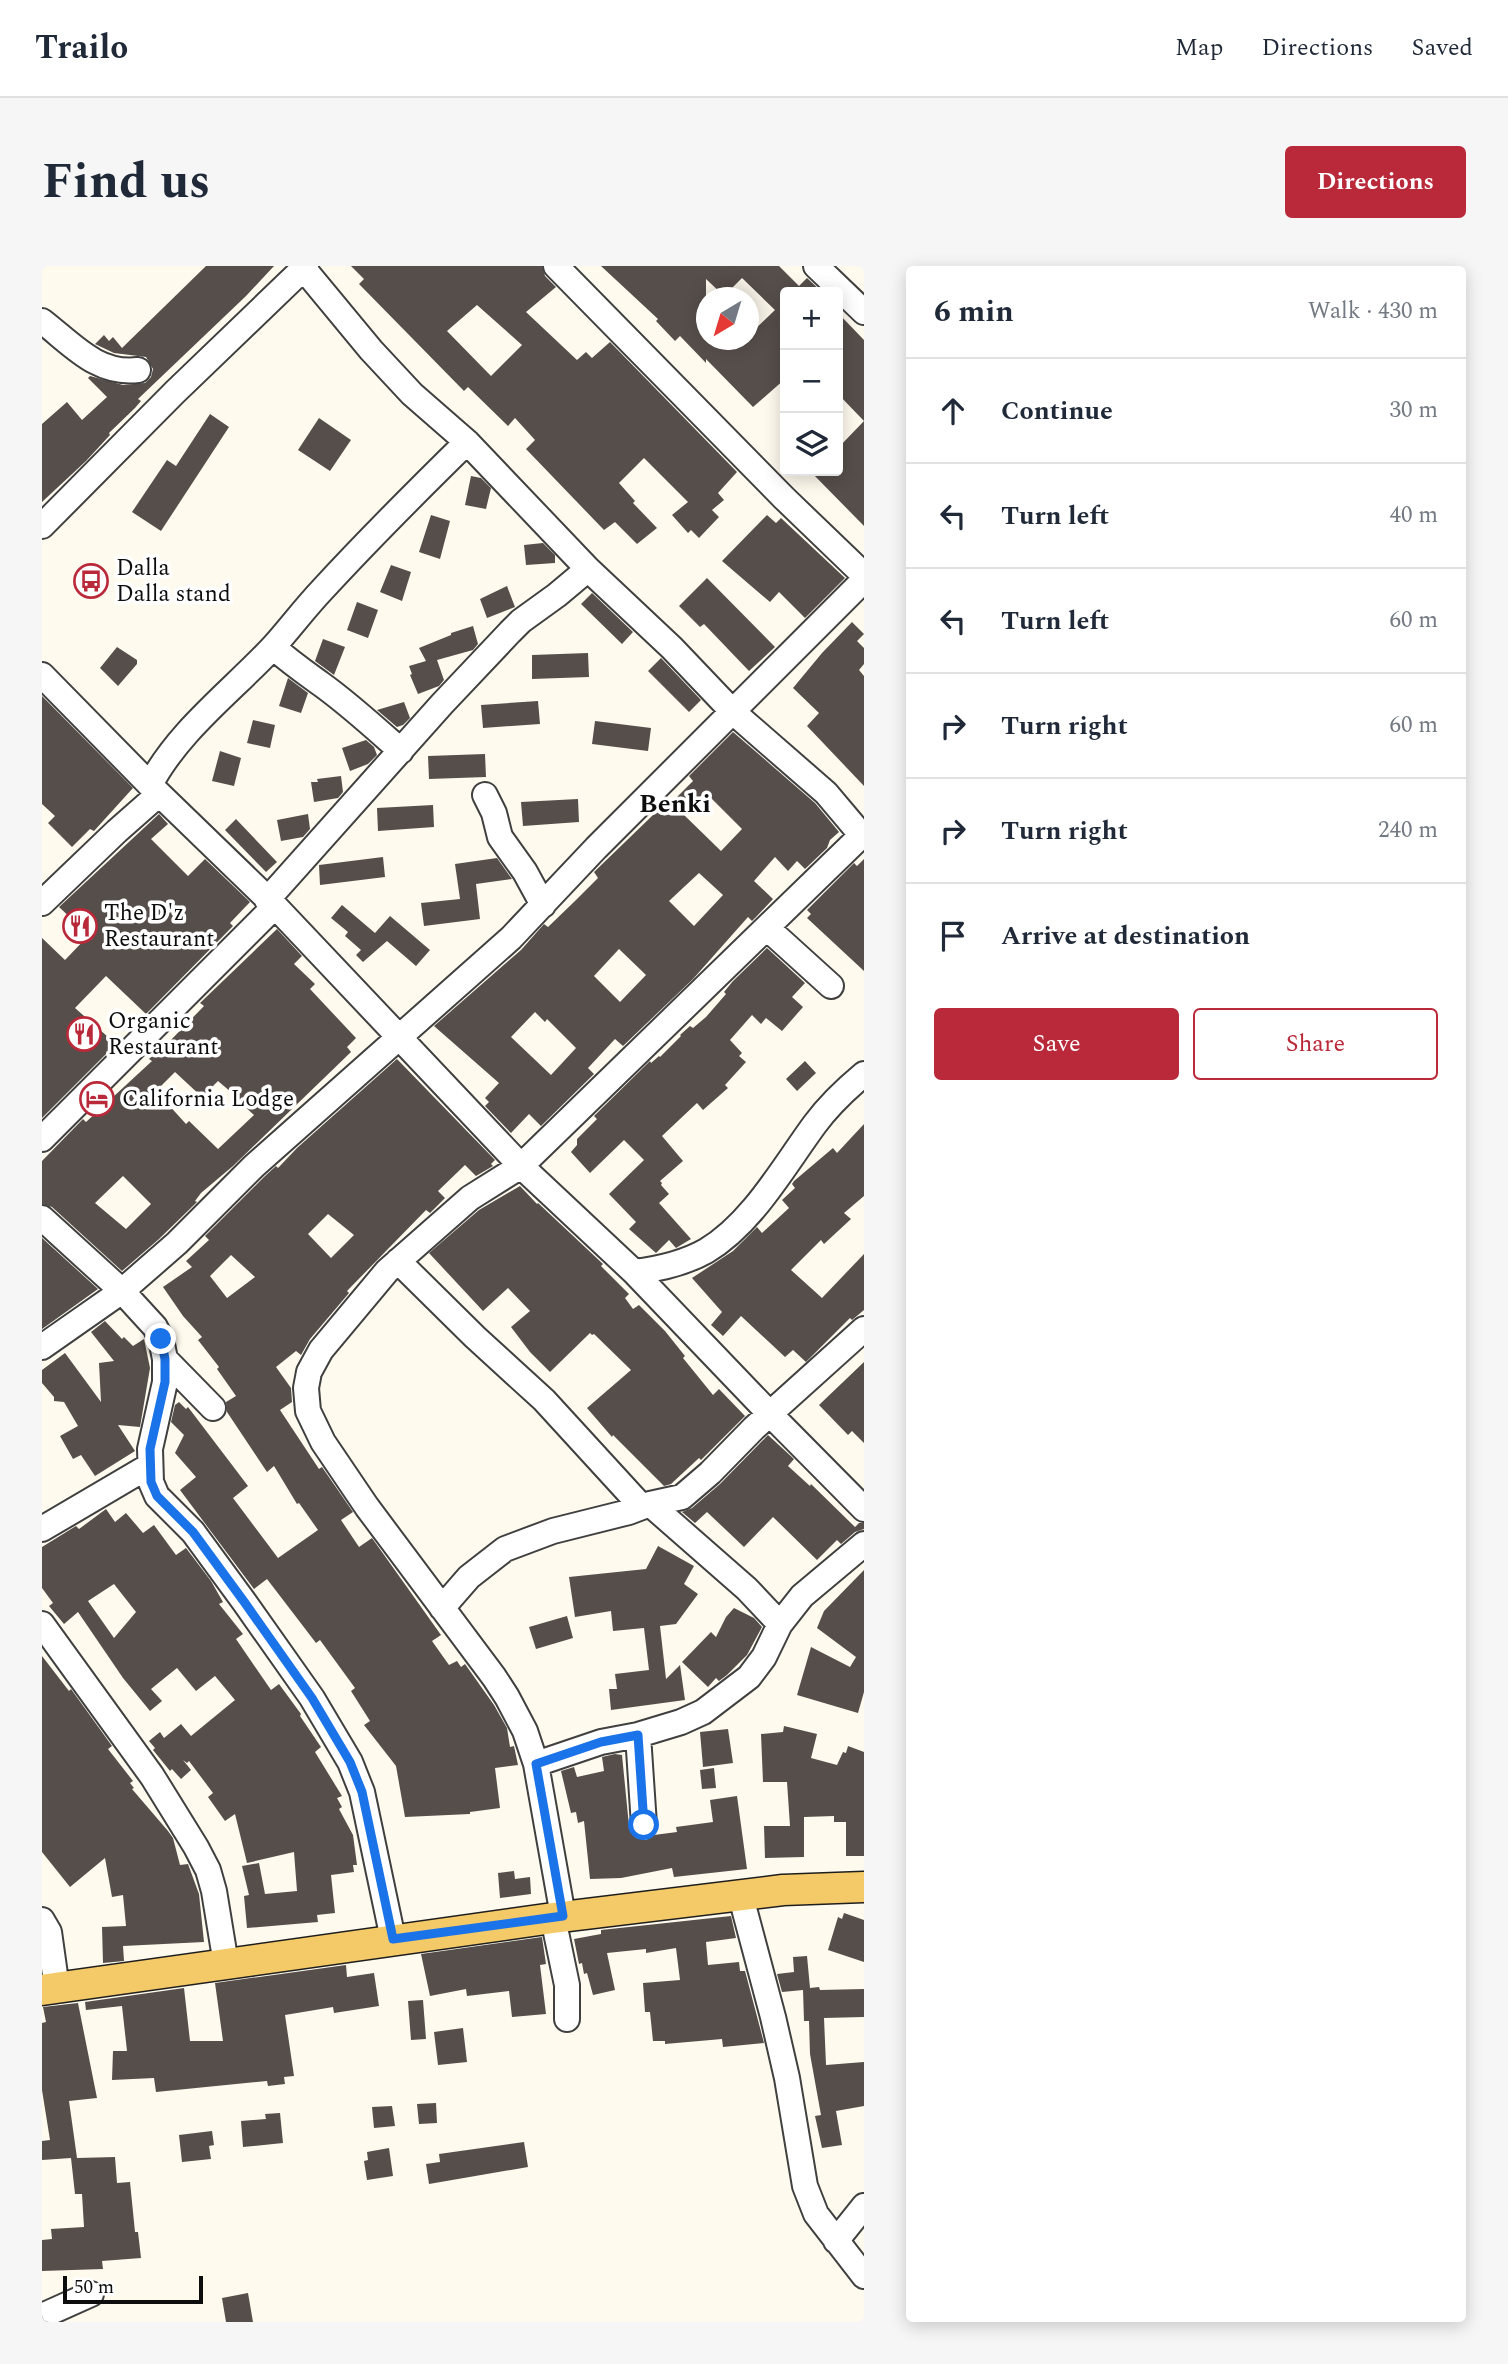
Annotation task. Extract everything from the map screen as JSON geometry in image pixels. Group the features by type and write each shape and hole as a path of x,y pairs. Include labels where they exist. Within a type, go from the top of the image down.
{"main road":[{"path":"50,1990 558,1917 783,1890 864,1887"}],"street":[{"path":"556,266 784,498 864,575"},
{"path":"816,266 864,312"},
{"path":"42,526 175,392 305,267 371,350 412,394 467,442 588,569 672,648 733,712 826,793 863,836 522,1166 470,1198 398,1261 355,1307 321,1350 309,1372 306,1388 308,1411 323,1443 507,1697 525,1731 536,1764 567,1985 567,2019"},
{"path":"42,321 102,367 123,372 138,370"},
{"path":"42,903 117,831 155,790 160,766 188,733 273,647 322,590 409,499 467,442"},
{"path":"42,1139 271,903 401,751 521,621 588,569"},
{"path":"42,1347 122,1291 177,1243 254,1166 511,938 864,580"},
{"path":"273,647 299,670 320,682 401,751"},
{"path":"42,675 271,903 522,1166 634,1272 864,1509"},
{"path":"485,795 494,813 500,837 525,872 542,905"},
{"path":"767,928 831,986"},
{"path":"634,1272 683,1262 707,1250 731,1231 769,1189 816,1123 864,1074"},
{"path":"42,1218 122,1291 155,1327 161,1339 165,1359 165,1382 150,1449 151,1482 157,1496 193,1532 245,1603 312,1698 350,1762 362,1792 393,1939"},
{"path":"398,1261 544,1400 646,1505 747,1589 780,1624"},
{"path":"442,1608 469,1577 505,1549 553,1531 681,1497 864,1329"},
{"path":"165,1359 213,1408"},
{"path":"42,1529 149,1466"},
{"path":"536,1764 601,1742 638,1735 681,1722 703,1712 749,1677 764,1657 780,1624 802,1596 864,1544"},
{"path":"42,1624 152,1776 196,1847 208,1870 214,1891 226,1964"},
{"path":"638,1735 644,1825"},
{"path":"741,1897 784,2066 804,2186 816,2214 864,2276"},
{"path":"42,1920 49,1932 50,1990"},
{"path":"836,2241 864,2206"},
{"path":"42,2316 91,2294"}],"building":[{"path":"206,266 274,266 138,399 141,401 86,461 42,502 42,424 67,402 82,420 107,397 88,378 90,376 123,385 145,383 151,377 153,369 146,357 114,353 95,344 104,335 109,341 113,337 122,348"},
{"path":"351,266 542,266 545,276 556,287 526,312 577,360 586,352 592,358 610,342 737,472 718,493 724,500 712,510 719,517 699,538 691,530 688,533 672,515 688,502 644,458 619,483 635,501 633,503 657,528 637,544 615,522 604,530 526,449 535,440 515,418 508,426 468,387 464,391 359,284 364,279","holes":["477,305 522,345 491,376 447,331"]},
{"path":"601,266 779,266 799,286 807,278 817,287 780,287 780,383 753,407 706,359 706,363 680,336 675,341 656,321 658,319"},
{"path":"843,318 864,340 864,421 843,399"},
{"path":"210,414 229,427 161,531 132,512 167,460 176,466"},
{"path":"319,418 351,440 330,471 298,450"},
{"path":"864,421 864,526 815,476 843,476 843,443"},
{"path":"471,476 481,478 491,488 486,509 465,505"},
{"path":"431,515 450,521 440,559 419,552"},
{"path":"767,515 776,523 781,518 845,578 805,618 779,592 770,602 722,561"},
{"path":"543,543 555,555 555,563 526,565 524,545"},
{"path":"391,565 411,572 402,601 380,592"},
{"path":"707,578 775,647 749,671 704,624 700,627 679,606"},
{"path":"507,586 515,607 487,618 480,599"},
{"path":"592,593 633,632 622,644 581,604"},
{"path":"357,602 378,610 368,638 347,630"},
{"path":"852,622 864,634 857,641 864,648 864,664 859,670 864,676 864,786 807,726 819,713 793,688"},
{"path":"473,626 478,644 473,650 437,660 444,680 439,686 418,694 409,666 426,661 419,648"},
{"path":"323,639 345,647 334,675 315,661"},
{"path":"117,647 137,660 137,664 118,686 100,668"},
{"path":"588,653 589,677 532,679 532,655"},
{"path":"661,658 701,700 689,712 648,671"},
{"path":"288,678 308,693 301,713 279,706"},
{"path":"42,696 133,788 94,831 90,829 72,847 48,823 55,816 42,804"},
{"path":"538,701 540,724 483,728 481,705"},
{"path":"404,702 410,718 397,727 377,710"},
{"path":"253,720 275,725 270,748 247,743"},
{"path":"595,721 651,728 648,751 592,744"},
{"path":"733,732 815,803 839,832 805,869 797,861 788,871 775,857 754,881 773,899 756,917 752,921 748,917 693,979 623,1046 615,1039 588,1068 594,1074 541,1126 529,1114 511,1133 485,1106 489,1102 485,1098 499,1083 434,1026 521,950 544,924 548,927 575,901 598,878 594,872 693,781 689,776","holes":["705,792 742,829 721,851 683,814","699,873 723,895 694,926 669,901","619,949 646,975 620,1002 594,976","535,1012 545,1022 547,1019 576,1048 551,1075 511,1037"]},
{"path":"366,740 374,747 377,755 368,764 350,771 342,748"},
{"path":"220,751 241,758 234,786 212,781"},
{"path":"485,754 486,777 429,779 428,756"},
{"path":"341,776 343,792 338,798 314,802 311,782"},
{"path":"578,799 579,822 523,826 521,802"},
{"path":"433,805 434,827 378,831 377,808"},
{"path":"159,814 168,824 151,839 188,876 205,859 250,902 230,923 233,926 146,1014 106,976 75,1008 116,1044 42,1118 42,938 65,960 89,935 59,907"},
{"path":"308,814 310,829 303,837 281,841 277,820"},
{"path":"236,819 277,862 266,872 225,830"},
{"path":"383,857 385,877 320,885 319,865"},
{"path":"497,858 512,879 476,884 480,919 424,926 421,903 460,899 455,864"},
{"path":"864,859 864,971 807,918 811,914 807,910 854,863 857,866"},
{"path":"342,905 375,933 390,916 430,950 416,966 387,941 363,962 356,955 361,950 345,936 348,932 331,918"},
{"path":"277,929 302,956 294,964 315,984 310,989 356,1038 347,1047 351,1052 233,1166 201,1193 195,1201 197,1202 159,1239 122,1271 52,1207 42,1204 42,1161 83,1119 86,1122 152,1061 149,1059 165,1042 167,1044 204,1006 200,1003","holes":["175,1072 202,1097 218,1081 254,1115 218,1149 189,1121 186,1124 156,1091","123,1176 151,1204 126,1229 95,1203"]},
{"path":"767,948 805,983 792,997 803,1007 782,1031 766,1018 761,1024 752,1015 730,1040 742,1053 739,1056 746,1062 725,1085 728,1088 703,1110 697,1103 662,1136 683,1161 660,1181 669,1194 659,1203 691,1239 676,1248 669,1240 656,1253 629,1229 636,1222 609,1194 644,1160 624,1140 590,1173 571,1152 577,1145 577,1139 597,1119 594,1116 650,1061 651,1063 660,1057 690,1026 693,1028 706,1017 726,994 724,992 733,981"},
{"path":"397,1059 495,1160 491,1164 493,1166 476,1176 465,1165 438,1191 445,1198 430,1213 426,1210 347,1291 349,1293 310,1339 301,1355 296,1351 276,1367 291,1388 292,1402 280,1410 319,1469 322,1467 353,1512 341,1520 359,1547 372,1538 441,1635 432,1641 449,1665 457,1661 461,1667 465,1664 507,1728 510,1747 514,1746 518,1765 495,1768 500,1808 470,1814 405,1817 396,1766 364,1725 370,1721 351,1691 355,1688 320,1640 316,1643 267,1579 254,1589 180,1490 196,1477 175,1453 184,1435 171,1422 175,1405 179,1402 186,1409 188,1407 248,1486 233,1498 278,1558 318,1530 299,1503 297,1504 274,1466 267,1472 227,1412 226,1402 236,1396 217,1369 219,1367 198,1340 202,1337 163,1287 192,1267 186,1261 209,1240 205,1236 297,1148","holes":["328,1214 354,1235 331,1258 308,1234","231,1255 255,1277 227,1298 210,1276"]},
{"path":"805,1061 816,1073 797,1091 786,1079"},
{"path":"864,1124 864,1196 844,1213 851,1219 824,1244 821,1240 791,1270 822,1298 864,1254 864,1310 852,1320 850,1318 806,1362 793,1350 785,1357 741,1316 723,1336 711,1325 722,1312 692,1278 733,1251 757,1227 762,1233 789,1208 782,1200 795,1188 792,1184 794,1181 833,1148 837,1153"},
{"path":"520,1186 603,1264 601,1266 629,1294 625,1298 633,1309 639,1305 665,1331 713,1395 719,1389 745,1416 701,1460 699,1458 671,1484 664,1486 613,1435 612,1437 587,1408 631,1370 594,1334 590,1333 550,1372 511,1327 530,1311 508,1288 483,1311 429,1253 479,1210"},
{"path":"42,1238 98,1289 42,1329"},
{"path":"105,1321 122,1339 124,1337 133,1346 144,1339 150,1368 140,1427 118,1425 135,1451 95,1476 81,1455 73,1459 60,1436 78,1426 64,1402 54,1401 54,1397 42,1383 42,1370 65,1353 101,1402 99,1363 114,1361 91,1332"},
{"path":"864,1362 864,1443 852,1431 848,1435 819,1405"},
{"path":"768,1435 794,1459 788,1466 810,1486 811,1484 855,1527 864,1523 864,1529 855,1532 841,1544 837,1540 817,1560 773,1517 744,1547 707,1512 695,1523 682,1512 692,1508 720,1484"},
{"path":"106,1509 115,1522 126,1513 143,1533 154,1525 176,1555 186,1548 211,1581 223,1602 219,1604 243,1634 236,1639 271,1690 279,1684 301,1714 321,1747 315,1752 342,1796 337,1798 342,1807 339,1809 353,1835 357,1865 353,1865 354,1872 331,1875 335,1913 317,1915 318,1922 247,1928 244,1896 249,1895 242,1866 259,1863 265,1894 297,1891 294,1852 247,1863 235,1814 225,1821 208,1797 213,1793 189,1761 187,1763 183,1760 191,1770 181,1779 172,1769 170,1771 149,1741 160,1732 164,1738 181,1724 191,1736 235,1700 215,1676 196,1691 177,1668 151,1689 162,1701 150,1711 123,1678 78,1612 64,1624 49,1606 53,1603 42,1588 42,1547 76,1526 79,1529","holes":["114,1584 136,1612 114,1638 88,1601"]},
{"path":"658,1546 694,1566 684,1584 698,1594 676,1624 660,1626 666,1679 680,1665 685,1700 611,1710 609,1689 617,1689 615,1674 649,1670 644,1628 613,1631 611,1611 575,1617 569,1577 646,1569"},
{"path":"864,1570 864,1692 858,1713 797,1695 811,1647 850,1667 856,1657 817,1628 824,1611"},
{"path":"734,1608 754,1618 762,1627 747,1655 727,1675 719,1681 716,1678 708,1687 682,1662 711,1632 716,1637"},
{"path":"567,1616 573,1638 536,1649 529,1627"},
{"path":"42,1656 69,1691 71,1689 112,1746 108,1749 133,1781 130,1783 134,1788 132,1789 173,1838 180,1865 188,1864 199,1894 204,1942 123,1946 124,1961 103,1963 102,1927 126,1926 123,1895 112,1897 105,1858 70,1887 42,1852"},
{"path":"784,1726 817,1734 811,1758 837,1765 848,1746 864,1752 864,1856 846,1856 846,1822 834,1822 834,1816 804,1817 804,1857 765,1858 764,1826 790,1826 787,1782 763,1782 761,1734 783,1732"},
{"path":"728,1729 733,1763 703,1767 700,1732"},
{"path":"622,1755 629,1826 636,1838 646,1840 654,1835 677,1832 676,1827 713,1822 710,1800 737,1796 747,1869 674,1877 672,1868 621,1878 590,1879 584,1821 578,1823 576,1812 571,1813 561,1771 574,1767 577,1777 604,1771 602,1757"},
{"path":"714,1768 716,1788 702,1789 700,1770"},
{"path":"514,1871 515,1879 530,1877 531,1894 500,1898 498,1873"},
{"path":"844,1913 864,1920 864,1962 828,1950 838,1917 842,1919"},
{"path":"731,1916 736,1938 706,1942 708,1965 739,1962 740,1971 745,1971 764,2043 723,2047 722,2039 665,2044 665,2041 653,2041 650,2012 645,2012 643,1983 680,1980 676,1948 646,1953 646,1949 607,1953 615,1990 593,1995 587,1973 584,1974 582,1963 579,1964 574,1939 601,1934 601,1930"},
{"path":"542,1937 546,1964 540,1965 546,2014 512,2017 509,1991 467,1996 466,1989 430,1996 421,1954"},
{"path":"807,1956 810,1988 864,1989 864,2017 824,2018 826,2065 864,2062 864,2106 836,2111 842,2145 822,2148 815,2116 821,2115 810,2054 809,2021 804,2021 803,1990 782,1992 777,1974 794,1972 793,1957"},
{"path":"346,1965 347,1977 374,1973 379,2006 334,2013 333,2007 285,2015 294,2076 284,2077 285,2084 268,2086 267,2081 156,2092 154,2078 112,2080 113,2051 127,2051 122,2006 86,2010 85,2002 184,1988 190,2041 223,2041 215,1983"},
{"path":"423,2000 426,2039 411,2040 408,2001"},
{"path":"78,2003 97,2098 69,2101 77,2158 115,2157 117,2183 130,2182 135,2232 138,2232 141,2258 102,2261 103,2269 42,2271 42,2240 52,2239 51,2229 84,2227 82,2194 75,2194 71,2158 42,2160 42,2141 50,2140 42,2090 42,2023 46,2022 43,2007"},
{"path":"463,2028 467,2062 438,2065 434,2032"},
{"path":"436,2103 437,2123 419,2124 417,2104"},
{"path":"392,2106 395,2126 374,2128 372,2107"},
{"path":"280,2113 283,2143 243,2147 241,2121 266,2119 265,2114"},
{"path":"212,2131 214,2145 209,2146 211,2159 182,2162 179,2135"},
{"path":"524,2142 528,2167 429,2184 426,2164 440,2162 439,2154"},
{"path":"389,2148 393,2176 367,2180 364,2161 368,2160 367,2152"},
{"path":"248,2293 253,2322 226,2322 222,2298"}],"place":[{"name":"Dalla Dalla stand","path":"91,581"},
{"name":"The D'z Restaurant","path":"80,926"},
{"name":"Organic Restaurant","path":"84,1034"},
{"name":"California Lodge","path":"97,1099"}],"district":[{"name":"Benki","path":"675,804"}],"route":[{"path":"161,1339 165,1359 165,1382 150,1449 151,1482 157,1496 193,1532 245,1603 312,1698 350,1762 362,1792 393,1939 563,1916 536,1764 601,1742 638,1735 644,1825"}]}
